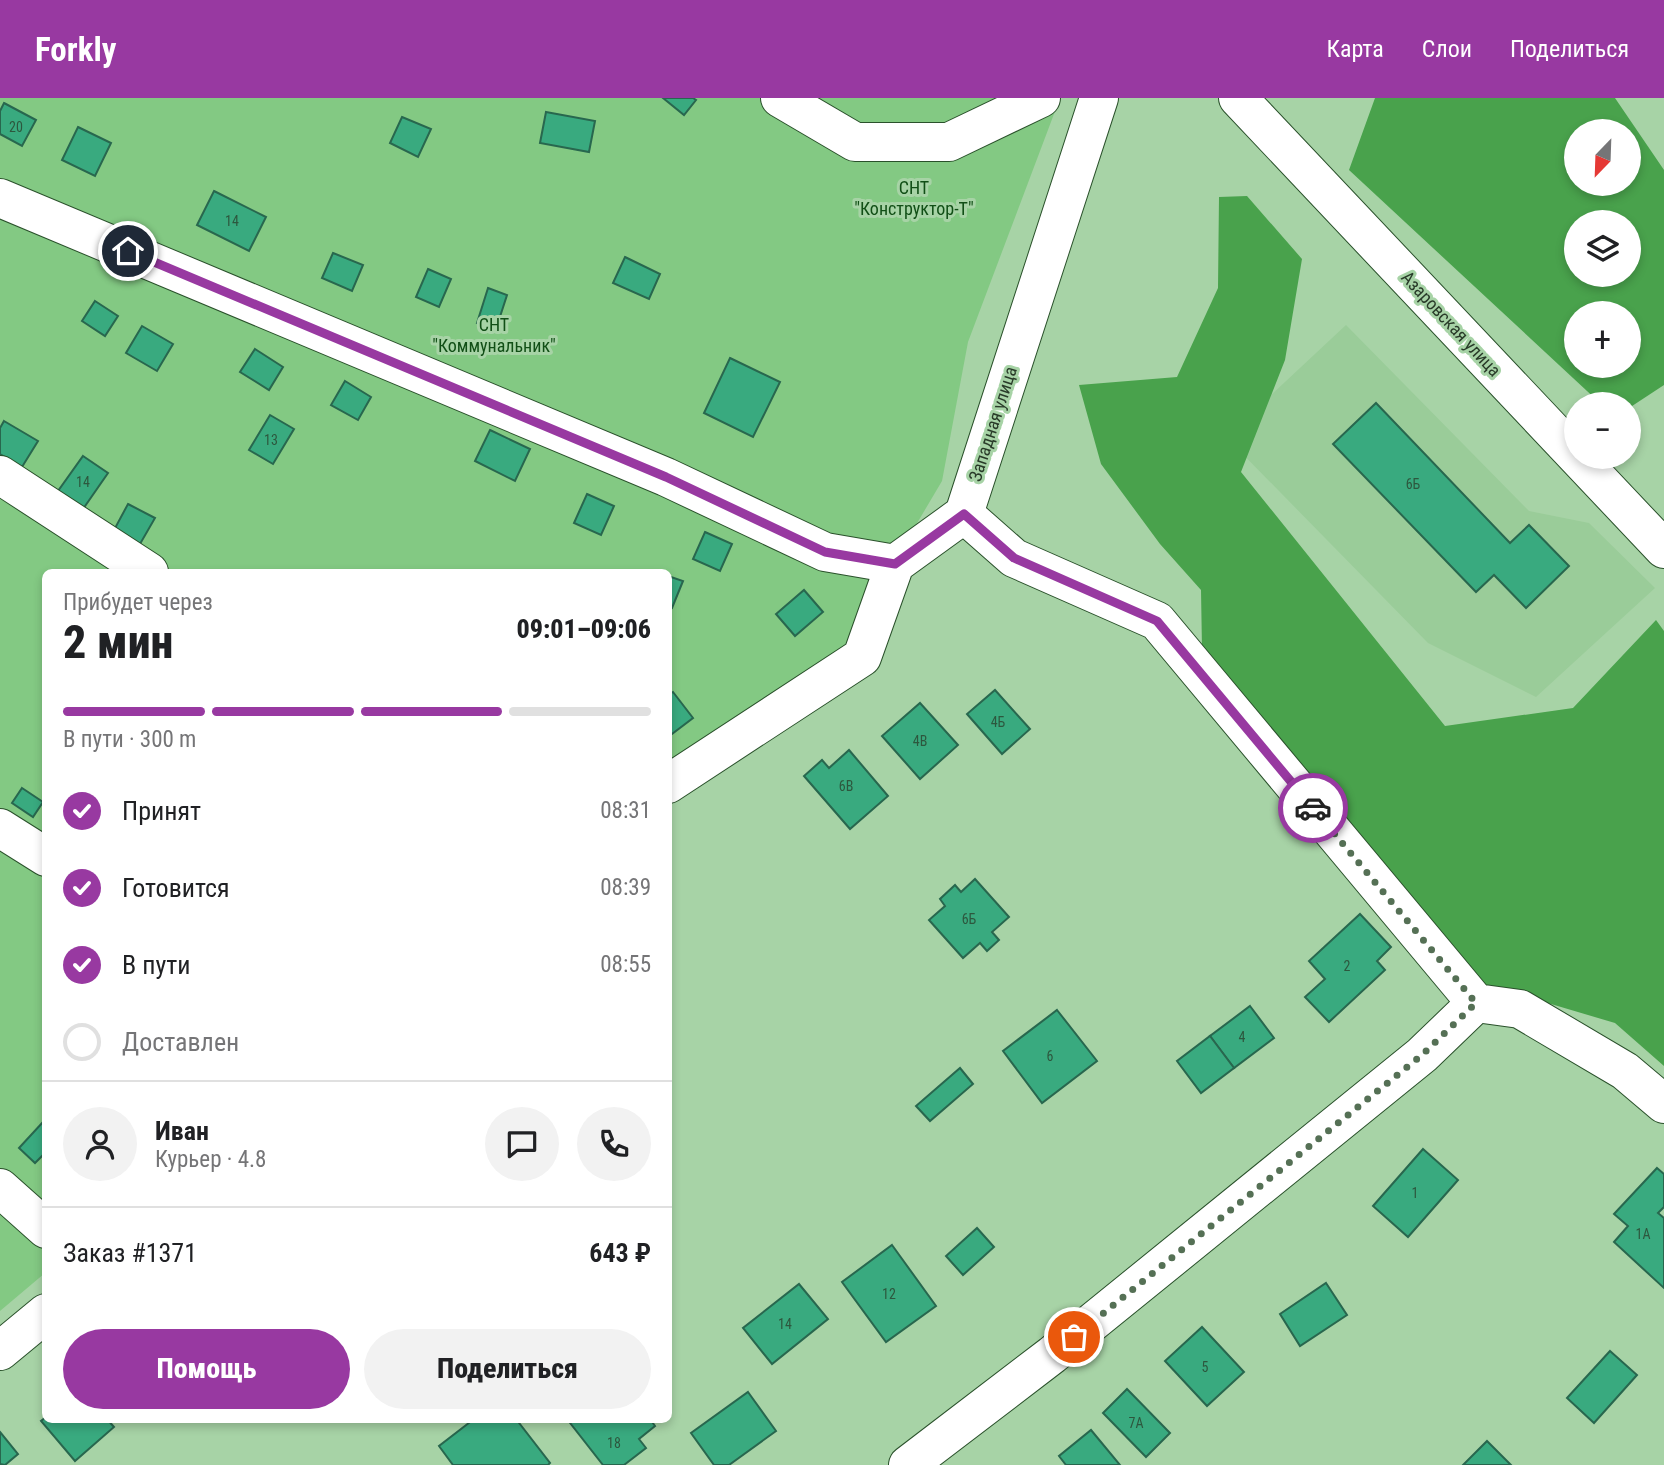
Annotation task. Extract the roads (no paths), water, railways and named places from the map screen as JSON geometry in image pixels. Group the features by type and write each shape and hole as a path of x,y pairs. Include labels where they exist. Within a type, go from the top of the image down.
{"street":[{"path":"780,98 855,142 949,142 1041,98"},
{"name":"Западная улица","path":"964,514 1099,98"},
{"name":"Азаровская улица","path":"1238,98 1664,549"},
{"path":"0,198 666,477 825,552 895,564"},
{"path":"0,475 144,569"},
{"path":"672,781 862,657 895,564 964,514 1014,558 1157,621 1476,1003 1520,1009 1625,1071 1664,1104"},
{"path":"0,828 42,854"},
{"path":"908,1465 1052,1355 1422,1055 1476,1003"},
{"path":"0,1188 42,1226"},
{"path":"0,1351 42,1316"}],"park label":[{"name":"СНТ \"Конструктор-Т\"","path":"914,198"},
{"name":"СНТ \"Коммунальник\"","path":"494,335"}]}
